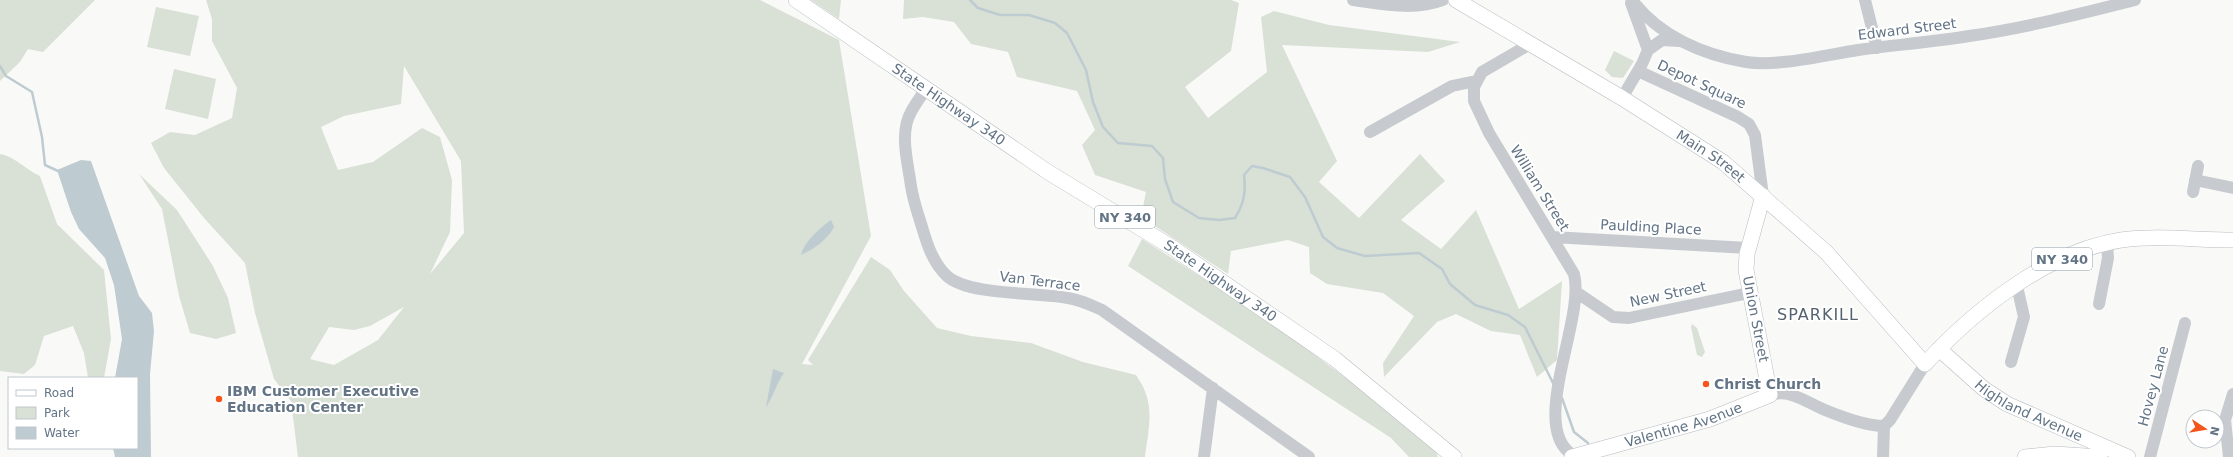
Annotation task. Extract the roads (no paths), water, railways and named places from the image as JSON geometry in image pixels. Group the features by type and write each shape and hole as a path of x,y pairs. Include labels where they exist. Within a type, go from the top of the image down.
{"main road":[{"name":"State Highway 340","path":"796,0 1048,172 1173,248 1334,359 1450,454"},
{"name":"Main Street","path":"1456,0 1622,98 1719,160 1763,196 1826,252 1925,364"},
{"name":"Union Street","path":"1763,196 1748,248 1746,270 1770,395"},
{"name":"NY 340","path":"1925,364 1973,316 2017,286 2064,258 2087,248 2107,243 2147,238 2233,240"},
{"name":"Highland Avenue","path":"1939,349 1984,389 2007,404 2128,457"},
{"name":"Valentine Avenue","path":"1574,457 1710,419 1770,395"},
{"path":"2025,457 2064,454 2100,457"}],"street":[{"path":"1353,0 1387,5 1418,6 1443,0"},
{"path":"1387,5 1402,0"},
{"path":"1631,0 1654,23 1682,42"},
{"path":"1631,0 1648,50"},
{"path":"1865,0 1877,48"},
{"name":"Edward Street","path":"1682,42 1716,55 1748,62 1795,60 1969,36 2036,24 2135,0"},
{"path":"1622,98 1638,71 1648,50 1662,40 1682,42"},
{"path":"1370,132 1452,86 1476,81 1491,65 1530,44"},
{"name":"Depot Square","path":"1638,71 1742,119 1749,124 1755,135 1763,196"},
{"name":"William Street","path":"1476,81 1473,97 1481,119 1572,271 1576,292 1574,313 1559,378 1554,410 1557,428 1564,446 1574,457"},
{"name":"Van Terrace","path":"926,89 910,112 905,128 906,147 912,194 928,245 937,264 947,277 961,284 978,289 1068,298 1087,303 1102,310 1309,457"},
{"path":"2193,192 2198,166"},
{"path":"2195,180 2233,188"},
{"name":"Paulding Place","path":"1552,237 1748,248"},
{"path":"2099,304 2108,258 2107,243"},
{"path":"2011,362 2024,317 2017,286"},
{"name":"New Street","path":"1576,292 1613,316 1629,318 1750,293"},
{"name":"Hovey Lane","path":"2150,457 2185,322"},
{"path":"1882,457 1884,426 1890,420 1925,364"},
{"path":"1204,457 1212,388"},
{"name":"Valentine Avenue","path":"1770,395 1787,394 1840,416 1884,426"},
{"path":"2229,457 2225,420 2233,394"}],"water":[{"path":"81,160 91,161 139,296 152,313 154,331 150,374 151,457 115,457 113,449 138,449 138,377 115,377 122,339 114,285 105,258 79,229 71,212 57,170"},
{"path":"831,220 834,227 828,236 811,250 801,255 809,240 817,231"},
{"path":"773,369 784,373 766,407"}],"waterway":[{"path":"970,0 978,8 1000,15 1029,15 1055,23 1067,33 1086,70 1093,102 1103,127 1118,143 1152,146 1163,158 1165,179 1173,202 1199,218 1219,220 1235,218 1244,198 1244,175 1252,166 1290,177 1305,197 1323,237 1337,248 1365,256 1419,253 1442,269 1450,284 1475,305 1508,315 1525,327 1554,385"},
{"path":"0,66 6,76 32,92 42,137 45,165 58,171"},
{"path":"1562,398 1574,432 1588,443"}],"place":[{"name":"Christ Church","path":"1706,384"},
{"name":"IBM Customer Executive Education Center","path":"219,399"}],"district":[{"name":"SPARKILL","path":"1818,314"}]}
